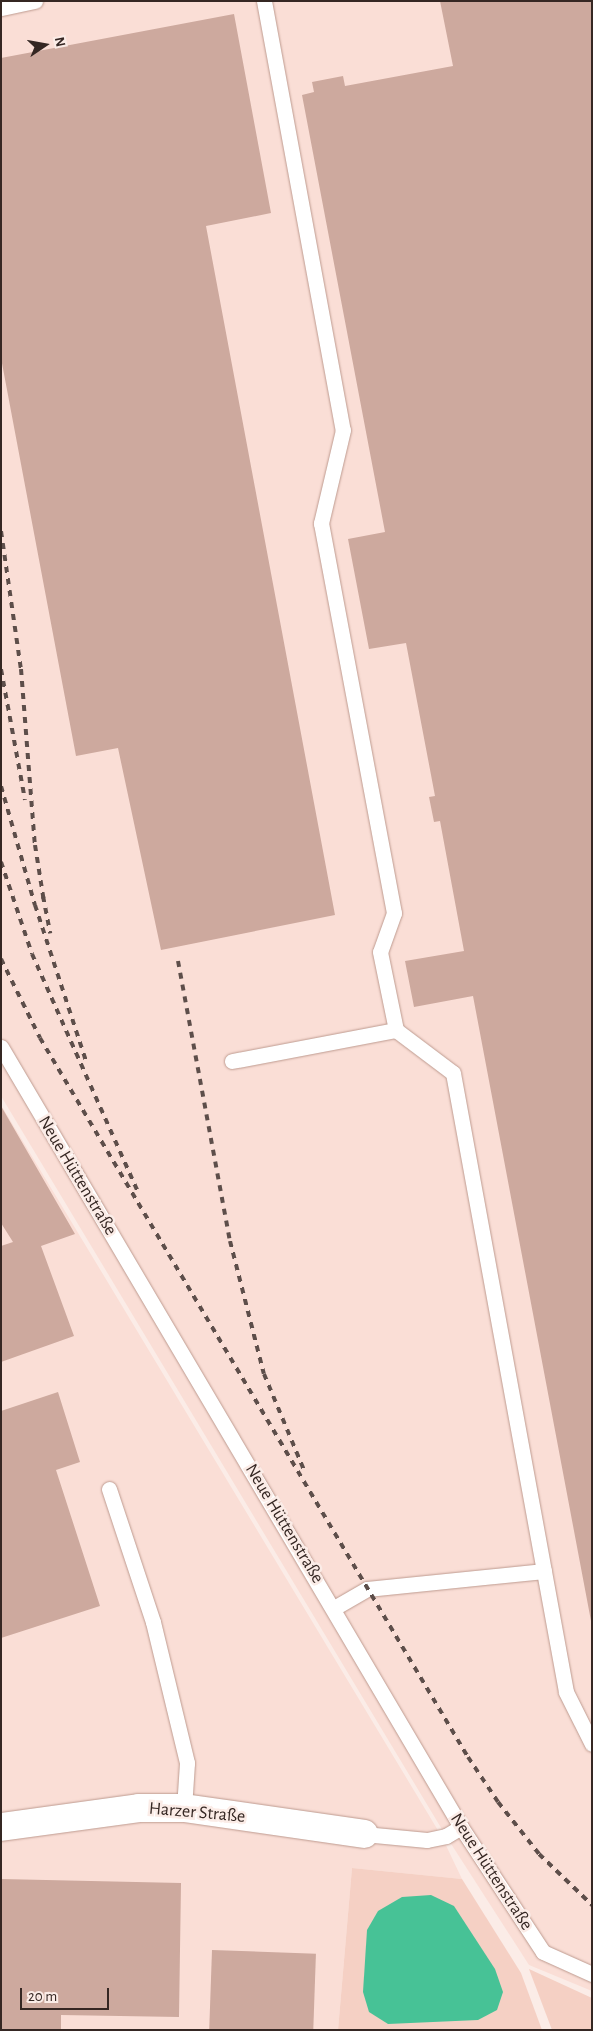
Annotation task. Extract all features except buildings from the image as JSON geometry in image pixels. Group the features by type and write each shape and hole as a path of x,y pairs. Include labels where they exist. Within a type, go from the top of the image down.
{"street":[{"name":"Harzer Straße","path":"1,1828 139,1808 184,1808 364,1834"}],"lane":[{"path":"1,8 35,1"},
{"path":"264,1 343,430 321,523 394,912 380,952 396,1030 453,1072 566,1692 592,1744"},
{"path":"232,1061 396,1030"},
{"name":"Neue Hüttenstraße","path":"1,1047 334,1608 461,1828 543,1952 592,1974"},
{"path":"109,1489 153,1622 187,1762 184,1808"},
{"path":"334,1608 367,1589 544,1571"},
{"path":"364,1834 427,1840 446,1836 461,1828"}],"shaded area":[{"path":"1,1 592,1 592,1991 529,1965 446,1836 1,1096"},
{"path":"1,1105 442,1837 462,1879 352,1868 338,2030 1,2030"},
{"path":"352,1868 462,1879 521,1973 542,2030 338,2030"},
{"path":"431,1895 454,1906 495,1969 503,1992 497,2010 478,2020 388,2024 369,2012 363,1992 367,1930 378,1911 402,1897"},
{"path":"529,1969 592,1998 592,2030 552,2030"}],"railway":[{"path":"1,531 21,669 35,845 44,902"},
{"path":"1,669 25,800"},
{"path":"1,786 35,905 86,1061"},
{"path":"1,862 32,954 138,1192"},
{"path":"43,896 50,933"},
{"path":"1,959 40,1038 468,1757 498,1802 539,1854 592,1905"},
{"path":"178,961 230,1241 264,1374 304,1470"}]}
